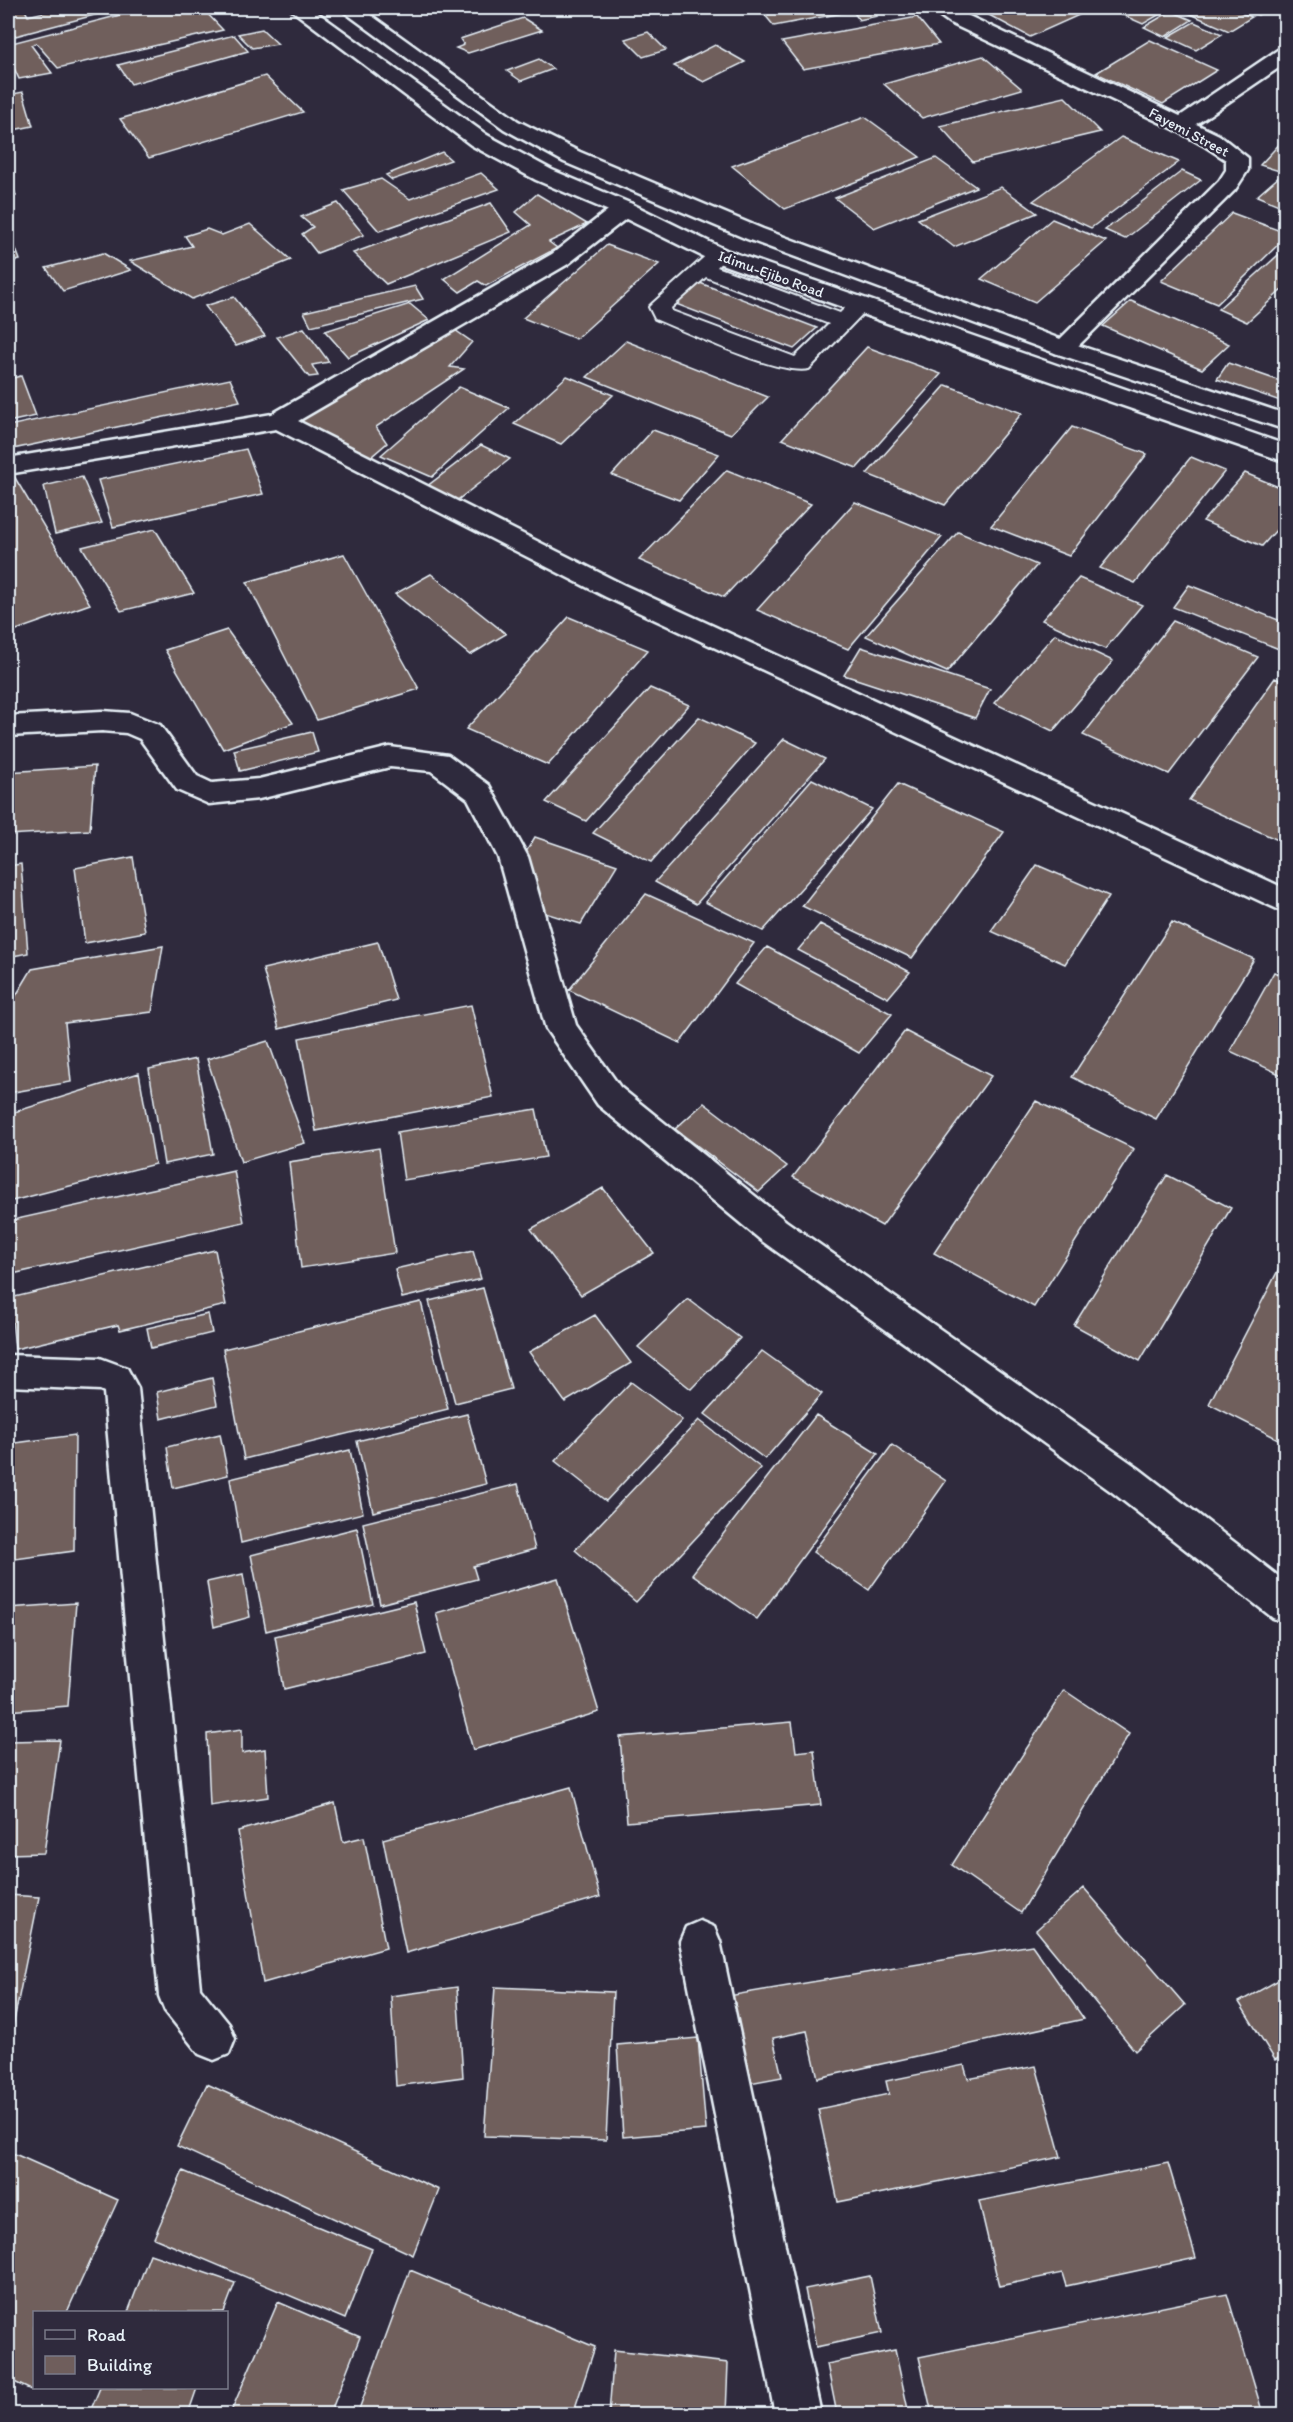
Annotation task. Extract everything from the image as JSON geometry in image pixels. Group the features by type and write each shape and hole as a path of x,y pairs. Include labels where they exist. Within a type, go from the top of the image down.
{"street":[{"name":"Idimu-Ejibo Road","path":"299,8 479,140 544,175 624,209 710,262 851,314 1286,454"},
{"name":"Idimu-Ejibo Road","path":"349,8 511,125 572,157 755,234 1064,348 1286,422"},
{"name":"Fayemi Street","path":"939,8 957,19 1211,141 1237,158 1237,170 1227,185 1064,348"},
{"path":"1181,126 1286,53"},
{"path":"1258,71 1286,81"},
{"path":"8,466 279,421 560,260 624,209"},
{"path":"279,421 615,591 1286,902"},
{"path":"8,726 130,723 150,732 188,783 209,794 259,789 390,757 438,762 479,792 513,857 562,1029 609,1096 774,1231 1125,1480 1286,1605"},
{"path":"8,1371 100,1374 115,1379 121,1389 180,1996 214,2039"},
{"path":"700,1941 798,2415"}],"lane":[{"path":"710,262 660,308 662,315 794,364 801,364 851,314"}],"building":[{"path":"8,8 24,8 28,16 62,8 121,8 8,38"},
{"path":"147,8 202,8 223,30 58,68 36,43 31,45 52,73 19,79 8,55 8,44"},
{"path":"759,8 870,8 877,16 859,20 853,11 774,26"},
{"path":"976,8 1082,8 1088,11 1030,37"},
{"path":"1107,8 1166,8 1169,9 1143,24"},
{"path":"1177,8 1230,8 1252,17 1229,31"},
{"path":"1240,8 1271,8 1258,15"},
{"path":"1171,11 1192,20 1165,37 1144,27"},
{"path":"917,17 939,44 803,69 782,42"},
{"path":"523,18 542,30 468,53 456,48 464,45 460,39"},
{"path":"1194,22 1222,34 1196,50 1168,37"},
{"path":"262,29 278,44 252,48 238,34"},
{"path":"648,32 666,50 643,57 625,39"},
{"path":"234,35 248,51 131,84 118,65"},
{"path":"1150,40 1217,70 1163,104 1096,73"},
{"path":"715,45 745,62 704,82 674,66"},
{"path":"983,56 1022,89 922,118 884,84"},
{"path":"539,59 553,69 521,81 507,71"},
{"path":"265,76 303,112 149,158 120,119"},
{"path":"23,92 33,126 8,131 8,95"},
{"path":"1065,97 1100,132 973,162 940,126"},
{"path":"865,117 920,157 785,209 732,166"},
{"path":"1121,137 1179,162 1091,228 1033,201"},
{"path":"1286,137 1286,173 1260,165"},
{"path":"442,152 451,160 392,180 386,175"},
{"path":"936,158 976,187 874,228 835,198"},
{"path":"8,171 16,196 8,198"},
{"path":"1182,171 1201,180 1125,239 1105,230"},
{"path":"481,173 499,189 379,231 343,190 381,179 410,199"},
{"path":"1281,175 1286,177 1286,208 1257,196"},
{"path":"1001,187 1037,213 954,247 918,219"},
{"path":"537,194 587,224 549,242 557,248 486,286 478,281 460,292 444,279 531,225 516,212"},
{"path":"338,203 364,235 317,253 302,234 313,227 301,217"},
{"path":"491,203 511,232 386,284 353,253"},
{"path":"1232,213 1286,233 1286,237 1217,304 1161,281"},
{"path":"1052,219 1106,241 1035,302 981,279"},
{"path":"250,224 291,260 192,299 130,261 192,246 185,236 207,229 222,235"},
{"path":"8,228 20,260 8,263"},
{"path":"607,245 659,264 576,339 523,318"},
{"path":"1286,248 1286,286 1247,322 1218,309"},
{"path":"103,253 131,270 63,291 46,268"},
{"path":"700,283 817,328 794,349 676,304"},
{"path":"415,286 423,299 311,326 304,312"},
{"path":"234,297 265,336 236,346 205,306"},
{"path":"1131,301 1229,344 1202,369 1103,326"},
{"path":"410,304 429,320 348,357 325,331"},
{"path":"304,328 329,362 312,365 318,376 309,377 277,337"},
{"path":"452,328 472,342 450,367 464,369 376,427 387,443 366,461 293,423"},
{"path":"626,341 768,397 731,434 587,377"},
{"path":"867,347 941,374 857,468 782,439"},
{"path":"1228,363 1286,383 1286,403 1217,379"},
{"path":"21,376 36,416 8,422 8,379"},
{"path":"567,376 613,395 561,444 514,424"},
{"path":"230,379 240,401 8,450 8,426"},
{"path":"946,385 1022,413 945,505 867,474"},
{"path":"459,387 509,408 432,477 381,455"},
{"path":"1072,427 1147,454 1069,556 991,526"},
{"path":"653,430 719,454 679,500 612,475"},
{"path":"481,445 510,459 455,502 426,487"},
{"path":"246,449 263,494 113,527 98,480"},
{"path":"1191,457 1225,471 1135,583 1100,568"},
{"path":"8,466 90,604 8,633"},
{"path":"727,470 811,504 724,597 639,560"},
{"path":"1245,473 1286,490 1286,519 1262,546 1203,521"},
{"path":"82,477 102,523 55,534 44,486"},
{"path":"855,502 942,537 848,649 757,610"},
{"path":"155,529 194,593 121,611 82,547"},
{"path":"958,532 1037,565 947,672 866,636"},
{"path":"344,554 419,689 317,720 247,582"},
{"path":"431,574 506,634 470,655 395,594"},
{"path":"1079,578 1142,605 1105,649 1042,620"},
{"path":"1189,585 1286,623 1286,639 1279,649 1173,607"},
{"path":"569,617 648,650 548,765 466,729"},
{"path":"1173,621 1258,657 1169,774 1083,735"},
{"path":"227,630 293,723 223,749 165,650"},
{"path":"1055,634 1113,661 1053,731 994,703"},
{"path":"861,647 990,689 975,718 844,675"},
{"path":"1275,678 1286,683 1286,788 1279,798 1286,801 1286,829 1278,840 1189,800"},
{"path":"650,688 689,705 586,821 546,802"},
{"path":"699,717 755,743 651,862 593,833"},
{"path":"312,732 318,752 240,771 234,750"},
{"path":"784,739 825,759 696,904 655,882"},
{"path":"95,766 90,830 8,835 8,772"},
{"path":"812,779 872,809 763,931 705,902"},
{"path":"898,784 1004,832 912,958 802,906"},
{"path":"535,837 617,865 581,924 545,913 524,855"},
{"path":"133,857 145,932 85,943 75,868"},
{"path":"21,864 28,953 8,957 8,866"},
{"path":"1037,865 1109,896 1065,964 991,931"},
{"path":"646,894 754,943 680,1043 569,990"},
{"path":"1172,922 1254,959 1156,1119 1072,1077"},
{"path":"820,924 910,972 888,998 798,950"},
{"path":"378,942 396,1000 279,1029 263,969"},
{"path":"163,946 152,1012 65,1023 71,1082 8,1093 8,1009 32,969"},
{"path":"767,947 892,1014 859,1053 735,984"},
{"path":"1274,972 1286,977 1286,1077 1230,1051"},
{"path":"471,1005 493,1097 316,1131 299,1038"},
{"path":"905,1031 991,1076 882,1226 793,1177"},
{"path":"268,1041 305,1143 241,1162 207,1059"},
{"path":"196,1059 213,1154 164,1164 149,1069"},
{"path":"139,1073 155,1164 8,1202 8,1114"},
{"path":"1036,1101 1134,1149 1034,1307 934,1253"},
{"path":"704,1103 787,1166 759,1192 675,1129"},
{"path":"536,1109 546,1157 404,1180 397,1132"},
{"path":"379,1148 395,1253 301,1268 289,1162"},
{"path":"234,1171 244,1222 8,1275 8,1221"},
{"path":"1167,1175 1231,1208 1140,1361 1074,1325"},
{"path":"603,1188 654,1253 581,1295 531,1229"},
{"path":"215,1250 226,1305 120,1330 118,1325 15,1349 10,1298"},
{"path":"473,1251 481,1279 402,1298 395,1269"},
{"path":"1286,1255 1286,1443 1209,1404"},
{"path":"483,1288 511,1389 455,1403 429,1301"},
{"path":"688,1299 740,1338 691,1389 638,1347"},
{"path":"421,1302 448,1409 244,1459 223,1349"},
{"path":"208,1314 212,1333 151,1348 147,1328"},
{"path":"595,1315 631,1363 565,1402 529,1352"},
{"path":"762,1351 822,1394 765,1459 705,1414"},
{"path":"212,1378 217,1405 161,1419 157,1392"},
{"path":"631,1382 682,1420 606,1501 555,1461"},
{"path":"467,1414 486,1484 373,1512 357,1441"},
{"path":"816,1415 878,1454 757,1619 692,1574"},
{"path":"699,1420 761,1468 636,1602 575,1550"},
{"path":"220,1434 228,1475 173,1488 167,1447"},
{"path":"75,1435 74,1551 8,1560 8,1444"},
{"path":"892,1445 946,1481 869,1590 813,1552"},
{"path":"350,1450 363,1513 241,1543 230,1479"},
{"path":"518,1484 535,1549 473,1566 477,1579 380,1604 363,1523"},
{"path":"357,1528 373,1604 266,1631 251,1555"},
{"path":"243,1574 250,1617 214,1627 207,1582"},
{"path":"558,1578 599,1712 473,1750 436,1613"},
{"path":"414,1602 426,1654 284,1689 275,1636"},
{"path":"76,1603 68,1706 8,1711 8,1608"},
{"path":"1064,1690 1129,1734 1021,1913 952,1865"},
{"path":"792,1722 796,1752 814,1750 821,1805 627,1822 620,1737"},
{"path":"242,1729 242,1753 265,1749 268,1797 210,1806 207,1734"},
{"path":"60,1740 44,1853 8,1854 8,1741"},
{"path":"571,1787 600,1897 406,1953 383,1839"},
{"path":"335,1803 343,1842 364,1837 386,1948 263,1983 238,1831"},
{"path":"1084,1888 1185,2005 1135,2051 1036,1930"},
{"path":"8,1895 39,1897 12,2031 8,2031"},
{"path":"1032,1945 1084,2019 818,2078 807,2031 773,2038 782,2077 750,2083 728,1996"},
{"path":"1286,1976 1286,2054 1275,2060 1239,2002"},
{"path":"457,1987 463,2077 396,2086 391,1996"},
{"path":"495,1987 613,1992 606,2140 484,2136"},
{"path":"698,2038 706,2130 623,2137 617,2045"},
{"path":"964,2065 968,2079 1036,2066 1061,2157 838,2202 818,2109 889,2094 886,2081"},
{"path":"207,2084 439,2190 413,2255 177,2146"},
{"path":"8,2151 118,2200 67,2311 33,2311 33,2386 31,2390 8,2379"},
{"path":"1168,2163 1196,2258 1066,2286 1062,2273 999,2286 979,2201"},
{"path":"183,2171 372,2249 345,2319 154,2238"},
{"path":"150,2254 235,2283 224,2311 128,2311"},
{"path":"410,2270 595,2347 573,2414 363,2414 358,2412"},
{"path":"870,2276 882,2333 816,2347 805,2289"},
{"path":"1227,2294 1263,2414 932,2414 919,2357"},
{"path":"278,2302 360,2337 330,2414 230,2414"},
{"path":"614,2350 728,2363 726,2414 609,2414"},
{"path":"895,2350 909,2414 837,2414 827,2364"},
{"path":"100,2389 197,2389 188,2414 89,2414"}]}
